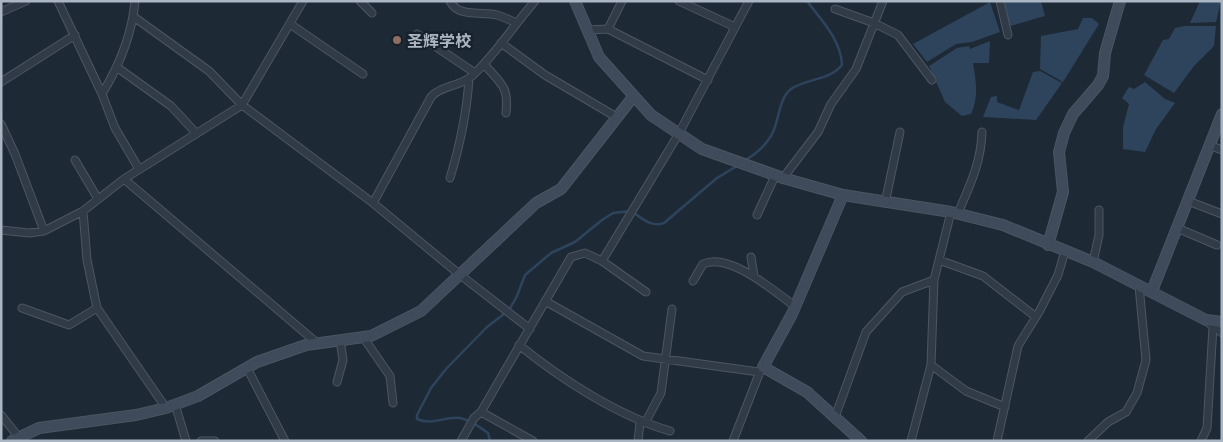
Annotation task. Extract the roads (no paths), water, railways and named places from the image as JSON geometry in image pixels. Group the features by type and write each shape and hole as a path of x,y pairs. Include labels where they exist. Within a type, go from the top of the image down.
{"street":[{"path":"1,12 26,1"},
{"path":"58,1 102,94 114,128 139,169"},
{"path":"102,94 118,68 134,17 135,1"},
{"path":"1,230 29,233 44,231 82,211 139,169 242,105 303,1"},
{"path":"360,1 372,12"},
{"path":"450,1 452,6 463,12 498,15 516,23"},
{"path":"373,203 431,97 441,89 456,85 472,76 535,1"},
{"path":"575,1 599,57 650,115 702,149 779,177 843,195 885,203 955,212 1003,225 1093,262 1152,291 1214,323 1222,333"},
{"path":"608,29 622,1"},
{"path":"679,1 734,27"},
{"path":"602,261 678,135 749,1"},
{"path":"757,215 779,177 818,132 831,104 856,69 882,1"},
{"path":"1000,1 1008,34"},
{"path":"1048,245 1063,192 1059,152 1064,133 1073,114 1098,85 1102,76 1105,53 1120,1"},
{"path":"835,9 874,23 898,35 932,80"},
{"path":"134,17 209,70 242,105 373,203 459,274 530,329"},
{"path":"290,24 363,74"},
{"path":"587,30 608,29 708,80"},
{"path":"416,34 472,76"},
{"path":"1,82 75,35"},
{"path":"501,43 546,75 618,118"},
{"path":"484,64 506,90 508,96 506,113"},
{"path":"118,68 171,106 196,133"},
{"path":"450,178 459,147 472,76"},
{"path":"1,415 18,440 39,428 136,415 171,406 198,396 257,362 317,342 371,336 421,311 536,203 561,189 618,118 633,96"},
{"path":"1152,291 1222,114"},
{"path":"1,124 15,154 44,231"},
{"path":"885,203 900,132"},
{"path":"911,441 931,365 934,280 955,212 979,163 982,152 982,132"},
{"path":"1209,146 1222,150"},
{"path":"75,160 98,199"},
{"path":"124,179 317,342"},
{"path":"733,441 761,370 796,307 843,195"},
{"path":"1188,201 1222,214"},
{"path":"1093,262 1099,235 1099,210"},
{"path":"82,211 88,260 97,308 171,406 186,441"},
{"path":"1176,228 1216,245"},
{"path":"997,441 1018,346 1058,275 1065,251"},
{"path":"461,441 474,418 481,412 571,257 585,253 602,261 646,292"},
{"path":"751,257 754,276"},
{"path":"939,260 983,276 1036,317"},
{"path":"693,281 706,262 723,264 754,276 796,307"},
{"path":"835,417 866,332 902,292 934,280"},
{"path":"1088,441 1108,422 1126,412 1137,393 1146,360 1139,286"},
{"path":"545,301 643,356 761,370 807,392 861,441"},
{"path":"22,308 69,325 97,308"},
{"path":"638,441 642,422 661,393 667,360 672,309"},
{"path":"1201,441 1206,428 1214,323"},
{"path":"363,337 390,376 393,403"},
{"path":"337,382 344,360 340,340"},
{"path":"519,345 544,365 642,422 670,430"},
{"path":"931,365 978,398 1005,407"},
{"path":"247,368 285,441"},
{"path":"481,412 533,441"},
{"path":"201,441 215,441"}],"water":[{"path":"1002,1 1041,1 1045,16 1010,26"},
{"path":"1200,1 1221,1 1216,22 1190,23"},
{"path":"990,2 1000,32 972,42 956,44 927,62 913,44"},
{"path":"1083,18 1092,18 1099,24 1063,82 1040,69 1041,36 1078,29"},
{"path":"1184,26 1216,26 1214,46 1194,66 1174,93 1144,75 1163,40 1169,39 1175,28"},
{"path":"990,41 989,63 973,63 976,83 974,107 971,114 962,116 945,102 929,66 957,48 969,46 970,49"},
{"path":"1040,71 1062,83 1036,120 983,117 991,97 997,96 997,102 1019,110 1033,72"},
{"path":"1145,82 1165,99 1175,103 1156,129 1145,152 1123,149 1123,127 1129,104 1122,98 1129,87 1134,89"}],"waterway":[{"path":"744,161 761,149 771,137 784,98 791,89 797,85 831,74 842,65 841,56 834,39 807,1"},
{"path":"490,441 488,433 464,419 454,418 428,422 417,419 417,415 431,388 446,369 487,327 509,310 525,275 551,253 575,242 613,213 631,211 651,223 664,223 717,178 737,166"}],"place":[{"name":"圣辉学校","path":"397,40"}]}
